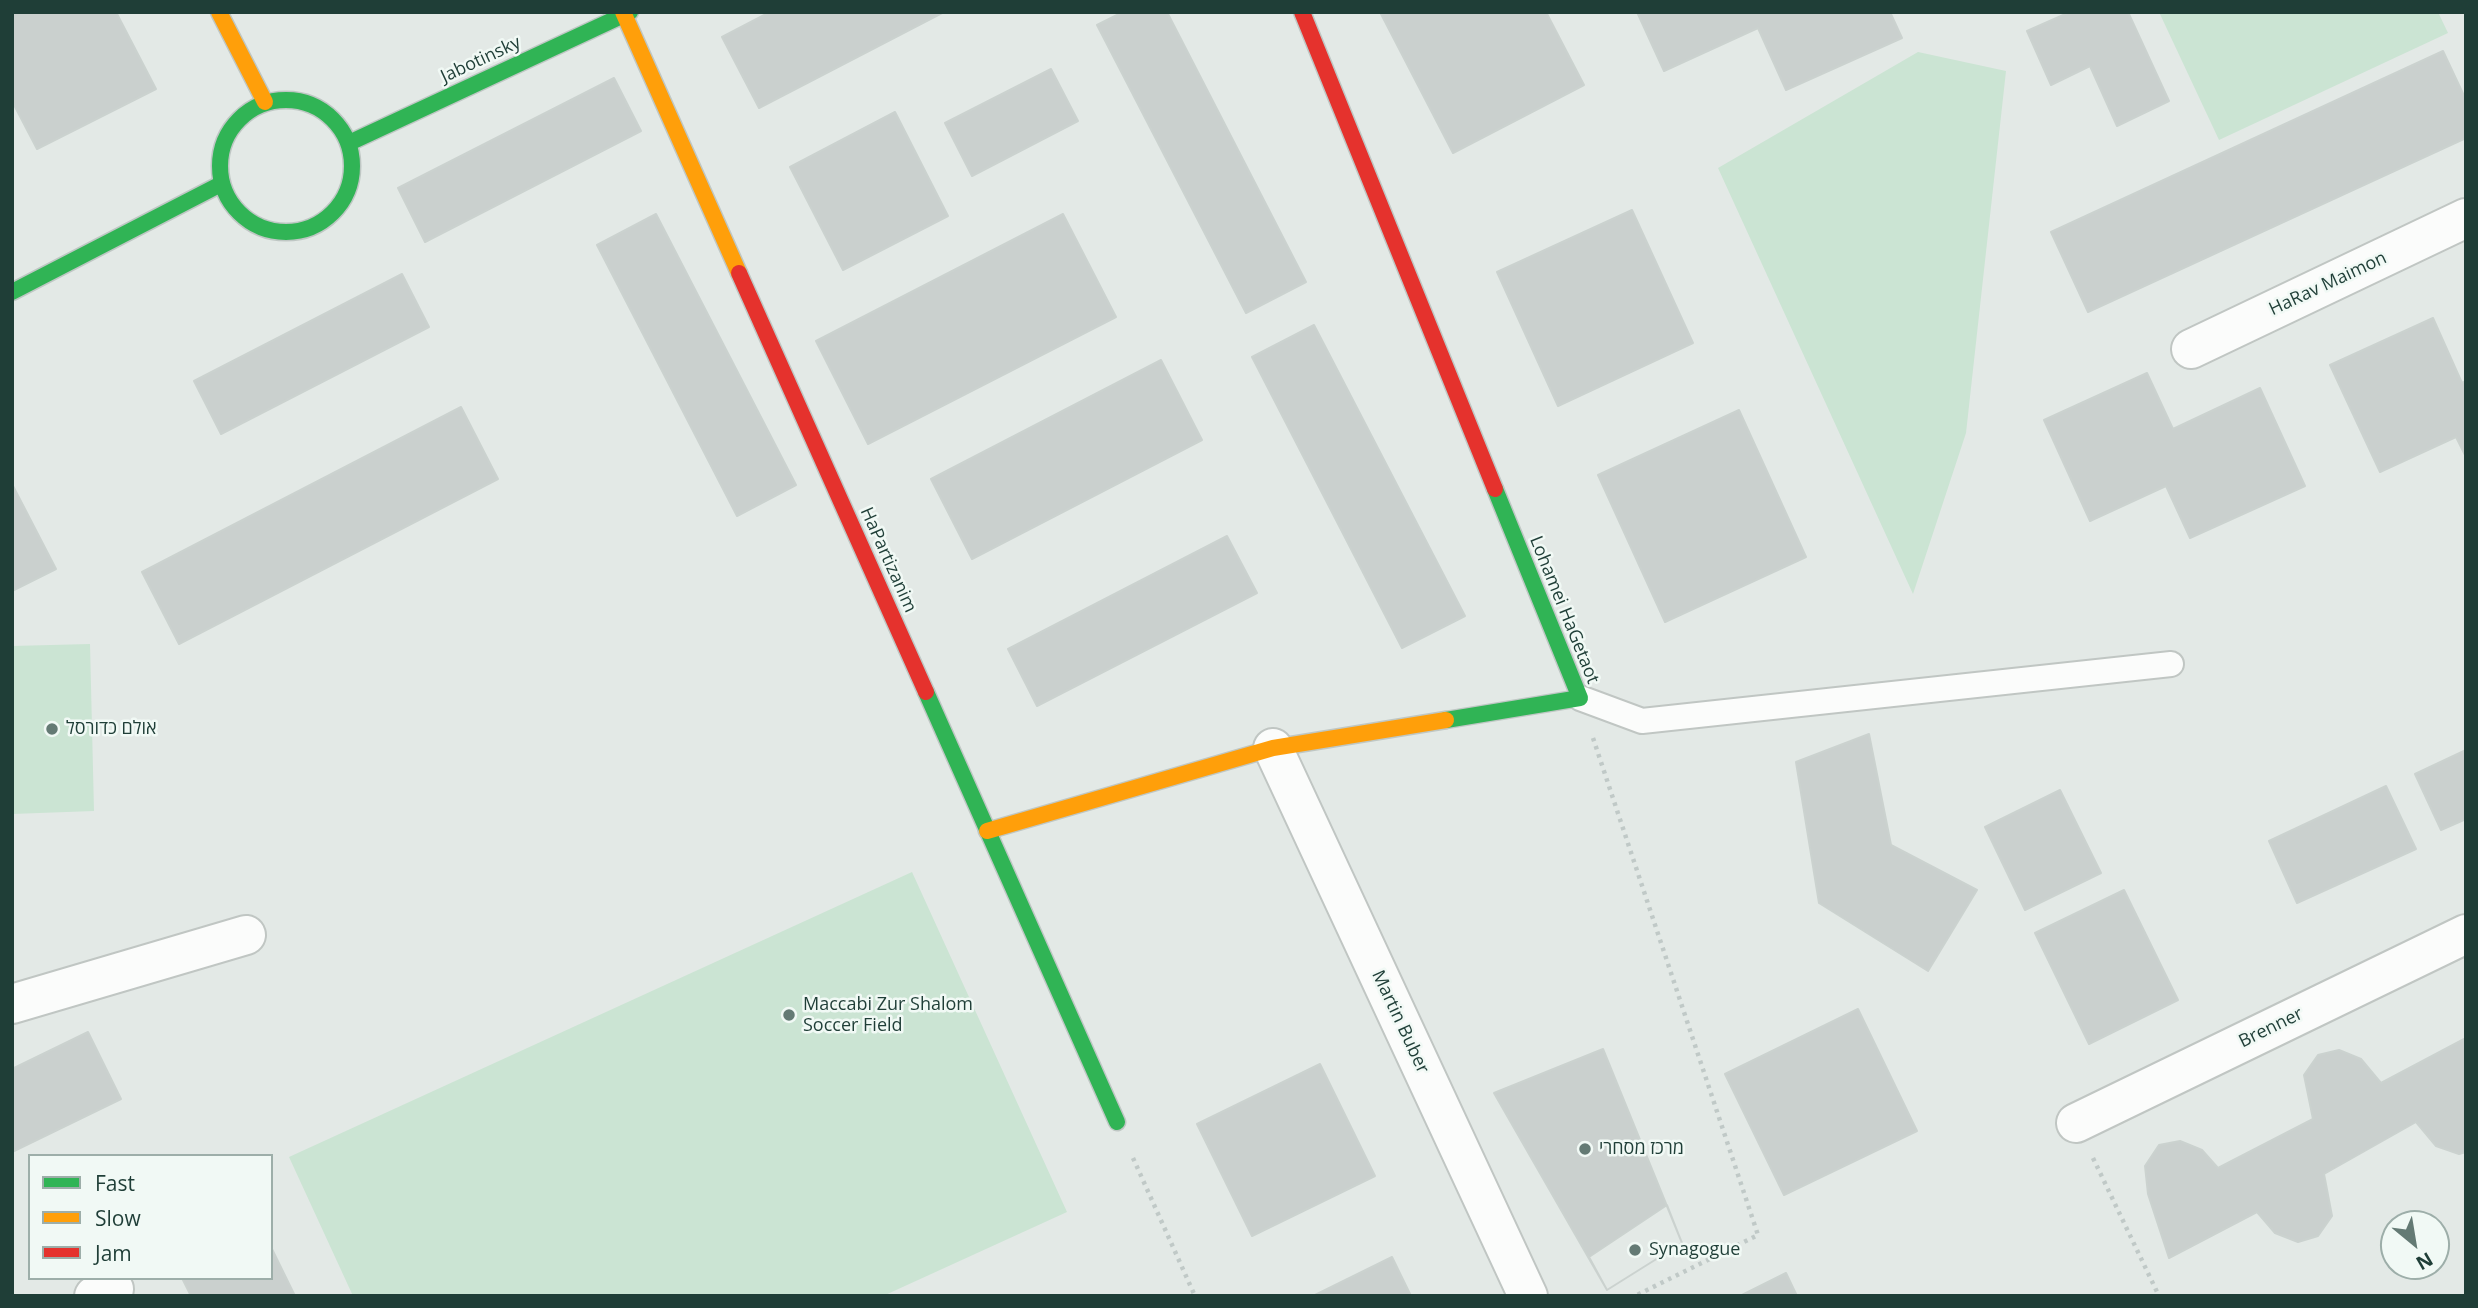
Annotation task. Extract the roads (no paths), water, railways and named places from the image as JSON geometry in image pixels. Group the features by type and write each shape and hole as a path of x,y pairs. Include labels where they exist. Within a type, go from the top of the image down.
{"street":[{"path":"219,12 265,102"},
{"name":"Lohamei HaGetaot","path":"987,831 1273,748 1580,698 1302,12"},
{"name":"Jabotinsky","path":"349,143 626,13"},
{"name":"HaPartizanim","path":"626,13 1117,1122"},
{"path":"290,99 315,105 336,121 349,143 352,166 348,190 336,210 317,225 294,232 271,231 249,222 231,205 221,184 219,158 226,134 243,115 265,102 290,99"},
{"path":"12,292 221,184"},
{"name":"HaRav Maimon","path":"2191,349 2466,218"},
{"name":"Martin Buber","path":"1273,748 1528,1296"},
{"name":"Brenner","path":"2076,1123 2466,934"},
{"path":"12,1004 246,935"}],"lane":[{"path":"1580,698 1642,721 2171,664"}],"place":[{"name":"אולם כדורסל","path":"52,729"},
{"name":"Maccabi Zur Shalom Soccer Field","path":"789,1015"},
{"name":"מרכז מסחרי","path":"1585,1149"},
{"name":"Synagogue","path":"1635,1250"}]}
